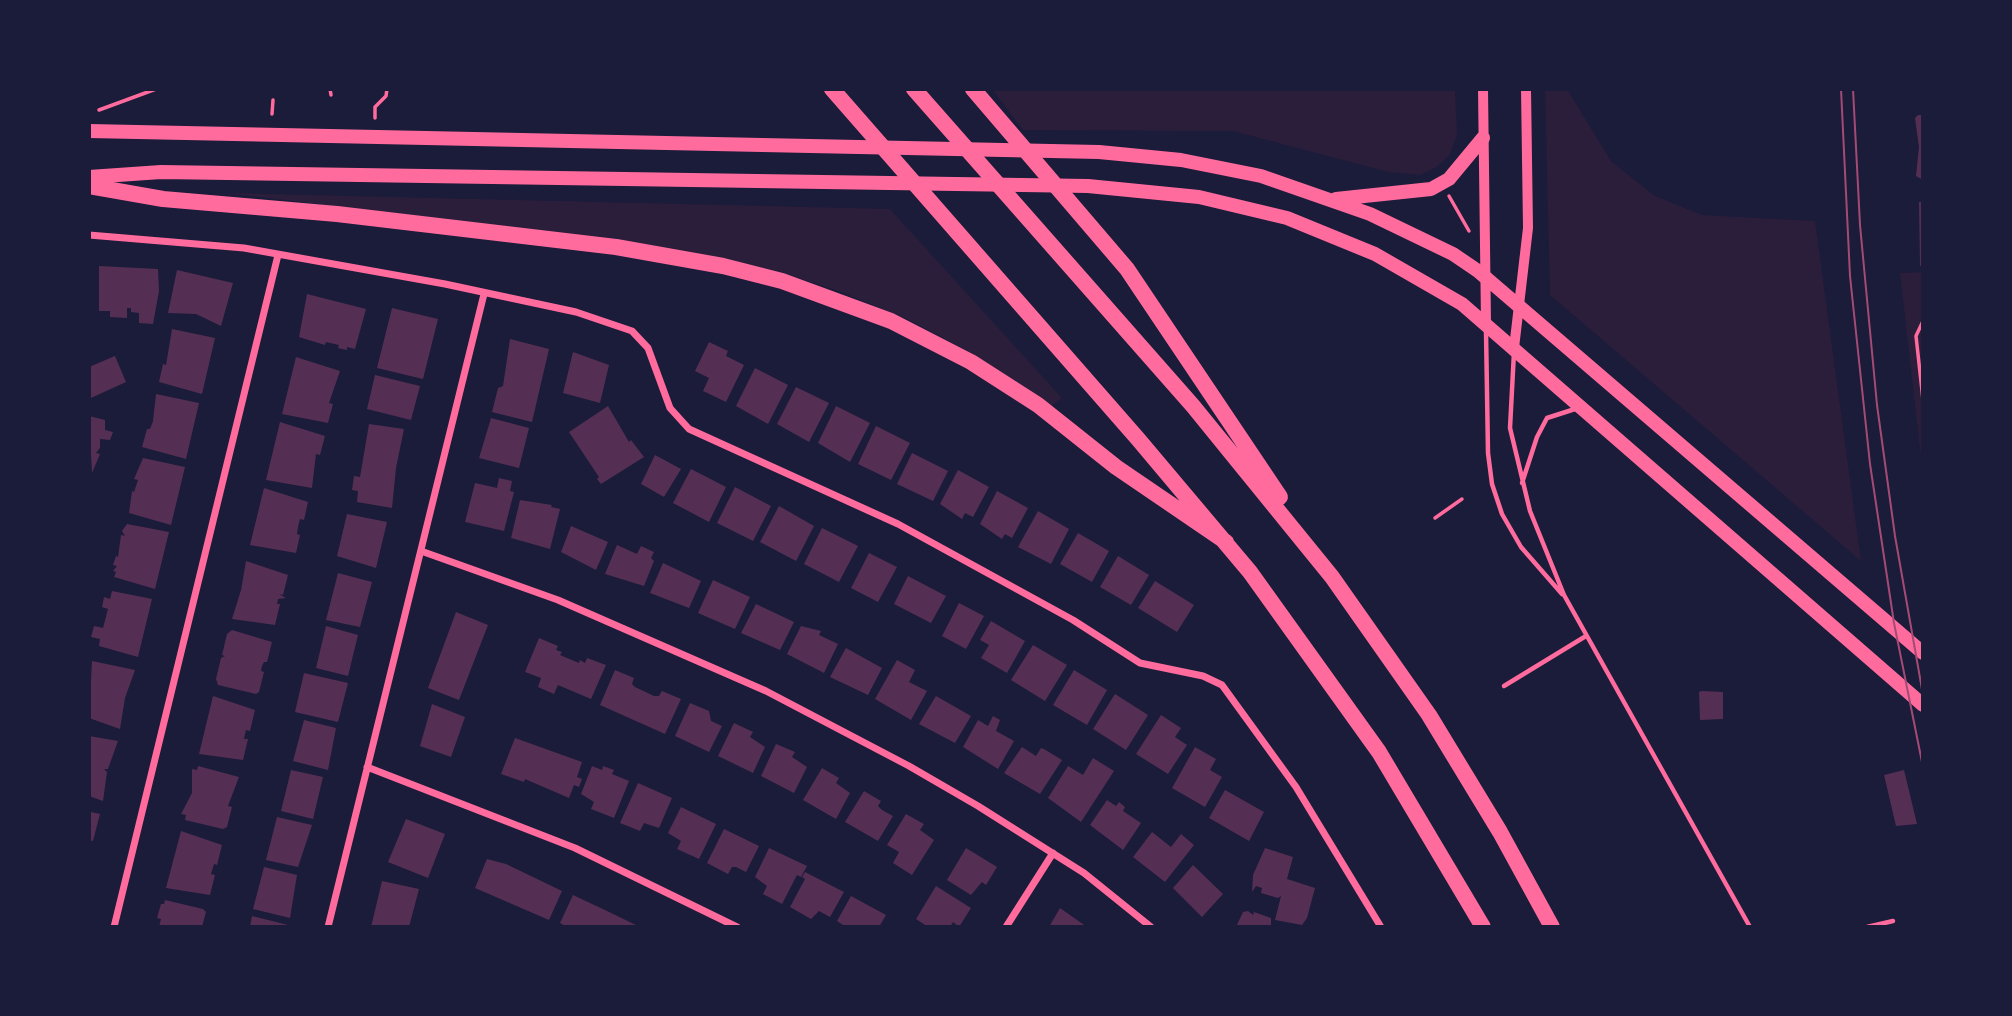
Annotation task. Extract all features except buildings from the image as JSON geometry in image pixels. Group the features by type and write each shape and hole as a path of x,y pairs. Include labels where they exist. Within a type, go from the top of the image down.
{"highway":[{"path":"832,89 1226,542 1308,648 1379,752 1483,927"},
{"path":"914,89 1201,416 1346,595"},
{"path":"973,89 1127,269 1453,754 1552,927"},
{"path":"89,186 163,199 337,214 615,247 723,266 796,285 891,321 971,362 1038,405 1116,467 1226,542"}],"main road":[{"path":"89,131 797,148 1099,152 1194,162 1261,176 1333,199 1453,254 1486,277 1923,653"},
{"path":"1333,199 1431,189 1449,178 1483,138"},
{"path":"89,177 161,172 1088,186 1199,197 1287,218 1396,265 1462,304 1923,705"}],"street":[{"path":"1483,89 1486,323"},
{"path":"1514,348 1528,228 1526,89"},
{"path":"89,235 198,243 278,255 576,312 632,331 648,348 670,408 690,429 898,524 1073,620 1140,663 1217,681 1239,705 1296,787 1380,927"},
{"path":"114,927 278,255"},
{"path":"328,927 484,294"},
{"path":"421,551 535,590 741,679 909,766 1053,853 1110,892 1151,927"},
{"path":"367,767 575,848 737,927"},
{"path":"1006,927 1053,853"}],"lane":[{"path":"1486,323 1488,453 1492,484 1511,531 1563,595"},
{"path":"1514,348 1510,428 1522,484 1563,595 1750,927"},
{"path":"1522,484 1537,437 1547,418 1563,411 1583,408"},
{"path":"1504,686 1586,636"},
{"path":"1867,927 1893,921"}],"path":[{"path":"99,110 156,89"},
{"path":"375,118 375,107 386,96 387,89"},
{"path":"272,114 273,100"},
{"path":"1448,194 1469,230"},
{"path":"1923,321 1916,336 1923,400"},
{"path":"1435,518 1462,499"}],"shaded area":[{"path":"992,89 1455,89 1457,135 1449,156 1435,168 1420,175 1388,172 1233,131 1023,130"},
{"path":"1545,89 1567,89 1611,161 1655,196 1702,215 1815,221 1861,561 1550,295"},
{"path":"226,193 890,209 1062,398 1052,406 968,351 909,320 841,292 778,271 705,257 442,219"},
{"path":"1923,272 1923,475 1900,273"}],"tram line":[{"path":"1841,89 1850,276 1870,464 1894,623 1923,767"},
{"path":"1853,89 1860,225 1877,405 1895,536 1923,695"}]}
